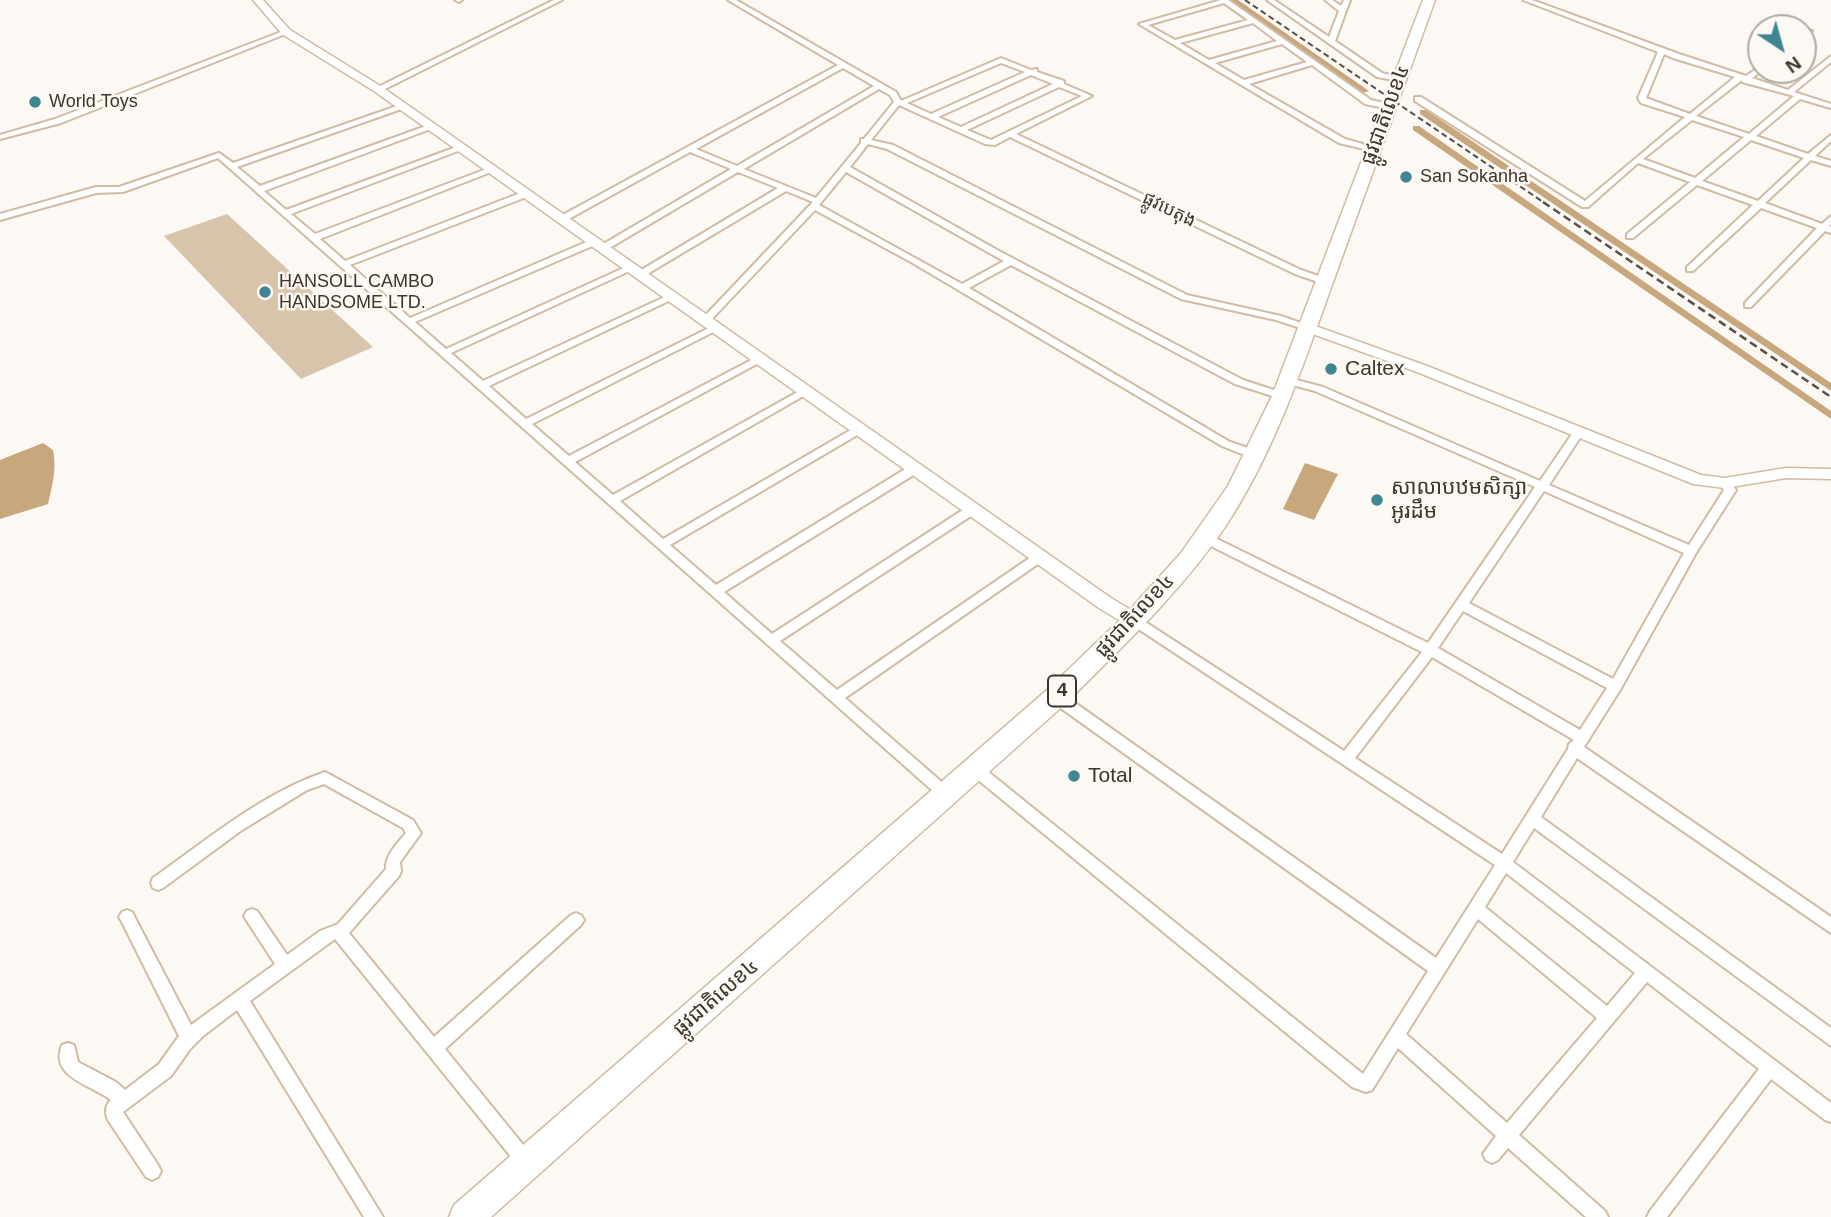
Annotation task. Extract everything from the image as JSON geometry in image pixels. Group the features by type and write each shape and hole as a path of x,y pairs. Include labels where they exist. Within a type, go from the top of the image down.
{"highway":[{"name":"ផ្លូវជាតិលេខ៤","path":"466,1217 1056,697 1135,621 1205,538 1256,455 1286,389 1429,0"}],"street":[{"path":"258,0 286,32 378,89 973,509 1135,621 1504,863 1831,1114"},
{"path":"378,89 559,0"},
{"path":"524,424 711,324 815,204 864,141 900,102 998,60 1034,71 1088,96 992,143 900,102 893,94 731,0"},
{"path":"1270,0 1380,75 1400,79"},
{"path":"1328,0 1343,10"},
{"path":"1331,41 1348,0"},
{"path":"1526,0 1742,79 1831,106"},
{"path":"1374,150 1342,141 1142,24 1225,1 1368,102 1390,107"},
{"path":"1174,43 1254,21"},
{"path":"0,137 58,121 286,32"},
{"path":"1208,63 1282,41"},
{"path":"1662,51 1642,100 1831,164"},
{"path":"1788,93 1831,58"},
{"path":"1243,83 1312,63"},
{"path":"562,219 842,66"},
{"path":"931,117 1034,71"},
{"path":"1418,99 1579,204 1588,204 1689,117 1747,76"},
{"path":"961,130 1061,83"},
{"path":"408,322 599,245 739,170 879,86"},
{"path":"1630,236 1799,96"},
{"path":"231,166 402,107"},
{"path":"258,190 432,127"},
{"name":"ផ្លូវបេតុង","path":"1012,135 1298,272 1326,282"},
{"path":"1690,269 1831,137"},
{"path":"864,141 890,147 1184,297 1307,327 1422,369 1688,477 1711,483 1726,483 1786,473 1831,474"},
{"path":"285,213 462,148"},
{"path":"691,150 785,188 815,204 1226,444 1256,455"},
{"path":"0,217 96,190 120,190 219,155 947,795"},
{"path":"1637,160 1827,229"},
{"path":"844,167 1011,261 1239,382 1286,389 1319,389 1691,551"},
{"path":"313,238 492,170"},
{"path":"444,353 636,271 785,188"},
{"path":"343,265 526,194"},
{"path":"1748,306 1827,229 1831,219"},
{"path":"962,288 1011,261"},
{"path":"481,386 672,297"},
{"path":"566,461 761,359"},
{"path":"612,501 807,391"},
{"path":"661,545 860,429"},
{"path":"1346,759 1430,650 1578,433"},
{"path":"714,592 916,468"},
{"path":"976,770 1358,1081 1366,1084 1615,686 1691,551 1730,490 1726,483"},
{"path":"770,641 973,509"},
{"path":"1205,538 1430,650 1578,742 1831,926"},
{"path":"835,698 1041,556"},
{"path":"1462,605 1615,686"},
{"path":"1056,697 1438,969"},
{"path":"158,883 237,825 302,786 325,778 408,824 414,833 393,861 394,872 340,933"},
{"path":"1533,819 1831,1038"},
{"path":"1477,909 1607,1016"},
{"path":"252,916 285,966"},
{"path":"127,917 189,1038"},
{"path":"434,1048 576,920"},
{"path":"152,1171 114,1114 116,1107 165,1070 189,1038 333,931 340,933 528,1163"},
{"path":"1492,1154 1645,973"},
{"path":"241,1001 374,1217"},
{"path":"1396,1037 1599,1217"},
{"path":"68,1051 70,1066 82,1077 104,1082 124,1101"},
{"path":"1656,1217 1770,1067"}],"shaded area":[{"path":"43,443 53,450 54,457 54,477 48,504 0,519 0,460"},
{"path":"1305,463 1338,474 1314,520 1283,509"}],"building":[{"name":"HANSOLL CAMBO HANDSOME LTD.","path":"227,214 373,347 301,379 164,236"}],"waterway":[{"path":"1234,0 1365,91"},
{"path":"1423,112 1831,388"},
{"path":"1416,128 1831,416"}],"railway":[{"path":"1245,0 1546,204"},
{"path":"1543,202 1831,397"}],"place":[{"name":"World Toys","path":"35,102"},
{"name":"San Sokanha","path":"1406,177"},
{"name":"HANSOLL CAMBO HANDSOME LTD.","path":"265,292"},
{"name":"Caltex","path":"1331,369"},
{"name":"សាលាបឋមសិក្សា អូរដឹម","path":"1377,500"},
{"name":"Total","path":"1074,776"}]}
